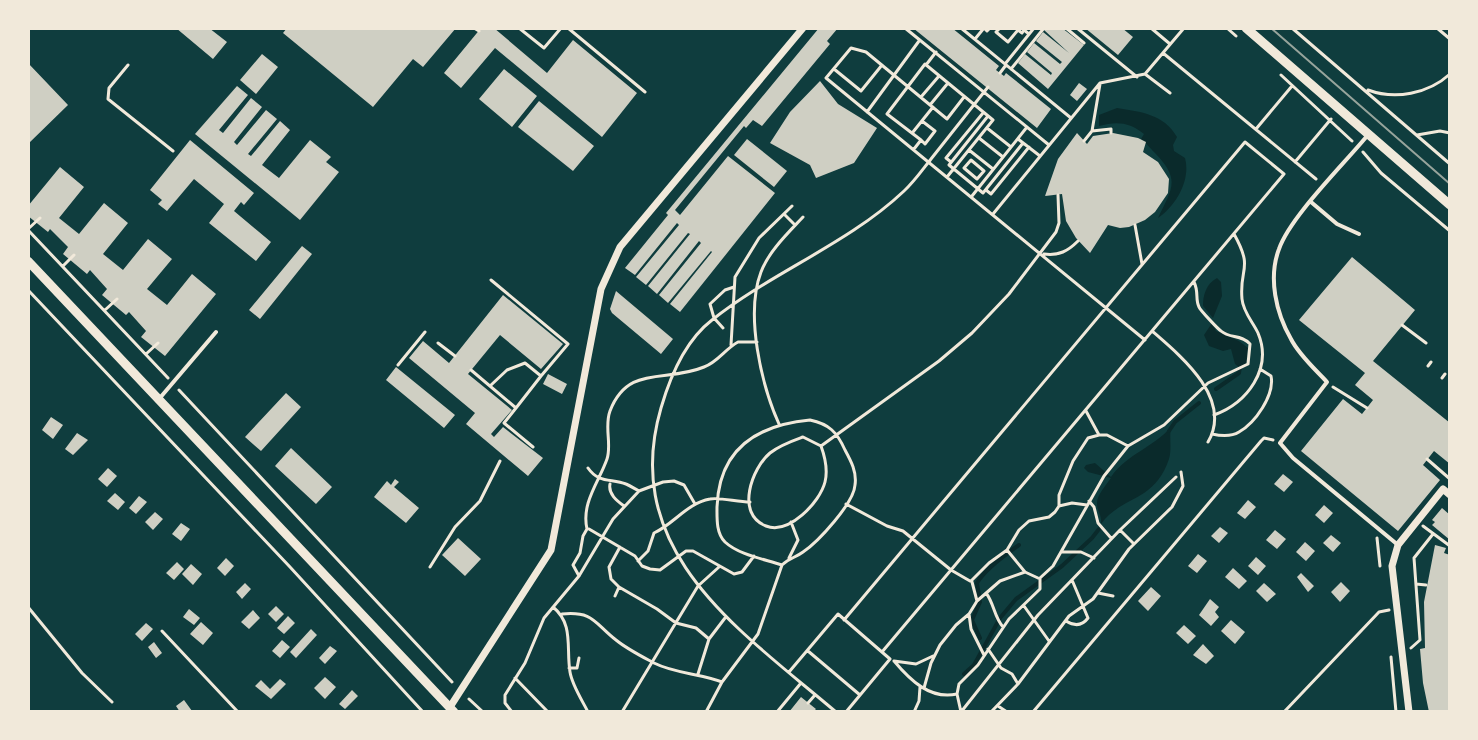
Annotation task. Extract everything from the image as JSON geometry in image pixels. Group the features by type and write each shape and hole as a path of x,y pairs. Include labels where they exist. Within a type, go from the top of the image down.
{"street":[{"path":"28,261 450,710 551,550 601,289 620,247 803,28"},
{"path":"1246,28 1450,205"},
{"path":"1409,712 1392,566 1398,545 1443,489 1450,495"}],"lane":[{"path":"1369,135 1294,222 1278,249 1274,276 1275,301 1292,342 1327,382 1280,443 1293,458 1398,545"},
{"path":"1311,202 1337,224 1359,234"},
{"path":"159,399 216,332"}],"path":[{"path":"474,28 479,31"},
{"path":"519,28 544,48 561,28"},
{"path":"568,28 645,92"},
{"path":"905,28 1049,145"},
{"path":"961,28 1071,118"},
{"path":"975,39 984,28 987,31 990,28"},
{"path":"1000,28 996,32 1008,42 1017,29 1022,33 1025,29 1029,34"},
{"path":"1000,73 1034,28"},
{"path":"1011,69 1044,28"},
{"path":"1066,28 1084,43"},
{"path":"1151,28 1170,44"},
{"path":"993,214 1100,83 1145,74 1184,28"},
{"path":"1227,28 1238,38"},
{"path":"1292,28 1450,164"},
{"path":"1437,28 1450,39"},
{"path":"1079,29 1137,77"},
{"path":"867,112 920,40"},
{"path":"964,97 947,119 866,52 851,48 826,78 1145,340"},
{"path":"922,121 935,131 925,144 887,114 936,52"},
{"path":"1163,53 1317,180"},
{"path":"128,65 109,88 108,99 173,151"},
{"path":"834,69 861,91 882,65"},
{"path":"926,65 993,120 947,177"},
{"path":"1271,66 1331,119 1381,173 1450,231"},
{"path":"1145,74 1170,93"},
{"path":"1363,88 1382,95 1414,93 1429,88 1450,74"},
{"path":"921,97 939,76"},
{"path":"912,134 948,83"},
{"path":"1084,141 1092,129 1100,83"},
{"path":"1256,129 1292,85"},
{"path":"836,712 725,618 698,586 679,556 665,528 653,485 652,456 656,426 674,375 695,336 714,318 888,205 906,190 988,87"},
{"path":"951,162 946,158 983,112"},
{"path":"883,125 891,116"},
{"path":"988,116 949,165 983,193 1023,143"},
{"path":"1295,162 1331,119"},
{"path":"971,197 1027,127"},
{"path":"987,128 1011,147"},
{"path":"1092,129 1111,129 1111,133"},
{"path":"1417,135 1440,131 1450,133"},
{"path":"979,138 1003,157"},
{"path":"1018,139 1040,156"},
{"path":"913,150 921,140"},
{"path":"844,620 1245,142 1284,174 882,652"},
{"path":"986,190 991,194 1029,147"},
{"path":"969,150 993,169"},
{"path":"971,160 977,165 984,171 977,179 964,168 971,160"},
{"path":"977,165 982,160"},
{"path":"998,164 1009,172"},
{"path":"966,179 970,174"},
{"path":"821,446 956,348 1000,304 1050,243 1059,223 1058,195"},
{"path":"731,345 734,287 739,269 759,238 792,206"},
{"path":"784,213 795,225"},
{"path":"779,424 760,371 757,289 761,270 768,259 803,217"},
{"path":"40,218 28,229 449,678"},
{"path":"1135,225 1142,265"},
{"path":"1214,415 1233,406 1250,391 1263,361 1260,336 1244,308 1242,297 1247,266 1245,254 1234,234"},
{"path":"1041,253 1059,254 1078,241"},
{"path":"62,266 74,255"},
{"path":"491,280 568,344 504,423 533,447"},
{"path":"961,712 957,694 959,684 971,674 982,653 988,649 1000,623 1024,606 1053,566 1105,474 1128,446 1164,425 1204,387 1223,374 1248,364 1250,344 1238,336 1220,331 1201,311 1194,282"},
{"path":"723,328 714,318 711,301 734,287"},
{"path":"28,290 423,712"},
{"path":"104,311 117,299"},
{"path":"1402,325 1426,343"},
{"path":"1152,331 1180,355 1213,404 1212,434 1208,442"},
{"path":"398,365 425,332"},
{"path":"579,576 573,565 587,529 585,518 598,478 609,456 606,425 619,394 640,378 674,375 714,363 731,345 743,340 757,342"},
{"path":"146,354 158,343"},
{"path":"438,343 455,356"},
{"path":"490,386 507,370 525,363 541,376"},
{"path":"1212,434 1237,434 1264,405 1273,382 1271,376 1260,369"},
{"path":"471,370 516,408"},
{"path":"1327,382 1367,408"},
{"path":"1086,411 1099,435"},
{"path":"782,565 725,542 720,534 717,499 723,474 752,436 779,424 810,420 824,423 837,434 855,475 856,487 822,535 804,552 789,558"},
{"path":"1059,506 1059,495 1073,461 1088,438 1099,435 1118,439 1128,446"},
{"path":"803,437 821,446 825,457 825,482 813,503 791,521 778,527 766,526 752,514 748,495 757,468 770,452 803,437"},
{"path":"1033,712 1263,439"},
{"path":"1427,459 1450,479"},
{"path":"430,567 455,527 480,501 500,461"},
{"path":"588,468 598,478 610,483 624,483 639,491"},
{"path":"991,712 1018,684 1069,616 1098,593 1133,543 1152,528 1178,498 1183,486 1181,472"},
{"path":"961,712 1034,620 1111,539 1176,477"},
{"path":"512,712 505,703 505,695 525,663 544,618 579,576 624,506 639,491 674,481 684,485 695,504"},
{"path":"610,483 609,489 614,499 624,506"},
{"path":"638,561 648,551 654,533 695,504 717,499 734,503 750,502"},
{"path":"971,581 1007,550 1029,521 1049,517 1059,506 1088,503 1094,507 1098,523 1111,539"},
{"path":"846,504 912,538 951,570 971,581 978,599"},
{"path":"706,712 722,682 754,642 766,617 782,565 798,540 791,521"},
{"path":"587,529 635,556 642,566 660,570 686,551 693,551 734,574 742,572 754,556"},
{"path":"1120,530 1133,543"},
{"path":"1402,655 1420,640 1414,558 1433,534 1450,546"},
{"path":"620,547 609,567 611,579 676,623 696,628 709,639"},
{"path":"1007,550 1025,572 1040,582"},
{"path":"1061,552 1081,552 1094,558"},
{"path":"622,712 698,586 719,567"},
{"path":"914,712 936,653 956,625 969,614 978,599 1000,581 1025,572"},
{"path":"1066,621 1078,625 1088,618 1072,580"},
{"path":"1416,584 1426,585"},
{"path":"615,596 619,587"},
{"path":"986,593 1000,623"},
{"path":"1098,593 1113,596"},
{"path":"1024,606 1049,641"},
{"path":"28,607 82,673 112,702"},
{"path":"553,607 562,614 570,644 569,668 587,710"},
{"path":"1284,712 1379,612"},
{"path":"562,614 592,617 614,639 671,671 698,674 722,682"},
{"path":"789,672 838,614 922,688 943,695 957,694"},
{"path":"969,614 971,629 982,653"},
{"path":"698,674 709,639 725,618"},
{"path":"162,631 238,712"},
{"path":"988,649 1001,668 1012,674 1018,684"},
{"path":"807,650 860,695"},
{"path":"892,660 916,664 936,653"},
{"path":"569,668 577,668 579,658"},
{"path":"846,712 892,660"},
{"path":"515,678 548,712"},
{"path":"777,712 801,683"},
{"path":"461,690 483,712"},
{"path":"808,703 815,695"},
{"path":"998,706 1007,712"},
{"path":"826,712 830,707"}],"water":[{"path":"1117,108 1151,115 1166,123 1177,137 1174,151 1185,158 1186,175 1180,192 1171,207 1158,218 1170,191 1171,178 1163,162 1141,139 1144,134 1139,130 1123,124 1099,126 1099,115"},
{"path":"1217,278 1221,282 1222,296 1213,318 1203,302 1208,287"},
{"path":"1212,323 1216,331 1248,348 1246,364 1240,368 1235,364 1231,349 1223,351 1209,346 1204,335"},
{"path":"1171,427 1170,455 1163,473 1155,484 1118,508 1101,524 1097,500 1111,478 1088,472 1084,468 1086,465 1095,463 1111,477 1125,462"}],"building":[{"path":"176,28 209,28 227,42 213,59"},
{"path":"287,28 456,28 423,67 413,59 373,107 283,33"},
{"path":"481,28 494,28 547,73 573,40 637,93 602,137 495,48 461,88 444,73"},
{"path":"819,28 838,28 827,41 830,44 762,126 753,120 746,128 744,126 675,210 680,215 728,156 775,193 680,312 670,304 711,251 668,303 659,295 701,243 699,241 657,294 648,286 690,234 646,285 636,277 679,225 677,223 635,275 625,268 668,215 666,213"},
{"path":"913,28 952,28 999,66 996,70 1004,76 1006,73 1051,109 1037,128"},
{"path":"1062,28 1084,45 1048,89 1018,63 1025,54 1051,75 1027,52 1034,43 1060,64 1062,62 1036,41 1043,32 1069,53 1044,30"},
{"path":"1085,28 1122,28 1133,37 1118,55"},
{"path":"262,54 278,67 256,94 240,80"},
{"path":"28,63 68,105 28,144"},
{"path":"504,69 537,96 512,127 479,99"},
{"path":"820,81 838,104 877,128 854,163 816,178 810,165 770,143 790,112"},
{"path":"1079,83 1087,89 1077,101 1070,95"},
{"path":"237,86 248,95 219,130 223,133 251,98 262,107 234,142 237,145 266,110 277,119 248,154 251,156 280,121 290,130 262,165 279,178 310,140 331,157 326,162 339,172 300,220 195,134"},
{"path":"539,101 594,146 573,171 518,127"},
{"path":"1077,133 1087,144 1093,136 1113,133 1146,142 1143,152 1158,162 1169,179 1168,193 1155,212 1129,227 1108,225 1090,253 1066,221 1062,194 1045,196 1058,159"},
{"path":"747,139 787,171 774,187 734,155"},
{"path":"190,140 254,193 234,211 271,242 256,261 209,223 224,204 194,179 167,211 158,204 162,200 150,190"},
{"path":"60,167 84,187 59,218 79,234 104,203 128,223 103,254 123,270 148,239 172,259 147,289 167,305 192,274 216,294 165,356 141,337 146,331 129,312 126,315 102,295 107,289 90,270 87,274 63,254 68,247 50,229 48,232 28,216 28,206"},
{"path":"302,246 312,254 260,319 249,310"},
{"path":"1352,257 1415,310 1373,361 1450,423 1450,464 1434,451 1423,465 1440,480 1398,531 1301,451 1343,399 1362,414 1373,400 1355,385 1365,373 1299,320"},
{"path":"616,291 673,339 661,354 612,313 610,309"},
{"path":"503,295 563,344 541,369 500,335 468,374 512,410 491,434 494,437 503,427 543,458 528,476 466,424 475,413 409,358 423,341 449,363"},
{"path":"396,367 455,415 444,428 386,380"},
{"path":"548,374 567,384 562,394 543,384"},
{"path":"286,393 301,407 261,451 245,437"},
{"path":"51,417 63,425 53,439 42,430"},
{"path":"77,433 88,440 73,455 65,449"},
{"path":"291,448 332,487 316,504 275,466"},
{"path":"108,468 117,476 107,487 98,479"},
{"path":"1283,474 1293,482 1284,492 1274,484"},
{"path":"395,479 399,482 394,487 419,508 406,523 374,497 387,481 391,485"},
{"path":"115,493 125,502 118,510 107,501"},
{"path":"139,496 147,502 136,514 129,508"},
{"path":"1248,500 1256,507 1245,519 1237,513"},
{"path":"1324,505 1333,513 1324,523 1315,515"},
{"path":"1442,508 1450,515 1450,540 1432,525 1435,522 1432,520"},
{"path":"155,512 163,519 153,530 145,522"},
{"path":"181,523 190,529 181,541 172,534"},
{"path":"1220,527 1228,533 1219,543 1211,536"},
{"path":"1275,530 1286,539 1277,549 1266,540"},
{"path":"1331,535 1341,543 1333,552 1323,543"},
{"path":"458,538 481,559 465,576 442,555"},
{"path":"1305,542 1315,551 1306,561 1296,552"},
{"path":"1435,545 1446,548 1444,553 1450,555 1450,712 1429,712 1423,683 1420,649 1425,648 1424,602"},
{"path":"1198,554 1207,561 1197,573 1188,566"},
{"path":"1256,557 1266,566 1258,575 1248,566"},
{"path":"226,558 234,566 225,576 217,568"},
{"path":"177,562 184,569 174,580 166,573"},
{"path":"191,564 202,574 193,585 182,574"},
{"path":"1233,568 1247,581 1239,589 1225,577"},
{"path":"1301,573 1314,586 1308,592 1297,577"},
{"path":"1341,582 1350,591 1340,602 1331,592"},
{"path":"245,583 251,589 242,599 236,592"},
{"path":"1264,583 1276,594 1267,602 1256,591"},
{"path":"1151,587 1161,596 1148,611 1138,601"},
{"path":"1210,599 1219,607 1215,612 1219,617 1211,626 1199,615"},
{"path":"276,606 284,614 276,622 268,614"},
{"path":"189,609 200,618 194,625 183,617"},
{"path":"253,610 260,618 249,629 241,622"},
{"path":"288,616 295,623 284,634 277,628"},
{"path":"1231,620 1245,632 1235,644 1221,631"},
{"path":"201,622 213,633 203,645 190,634"},
{"path":"146,623 153,629 142,641 135,634"},
{"path":"1184,625 1196,636 1188,644 1176,633"},
{"path":"311,629 317,635 296,658 290,652"},
{"path":"282,640 290,647 280,658 272,651"},
{"path":"154,642 162,653 156,658 148,647"},
{"path":"1203,644 1214,656 1206,664 1193,655"},
{"path":"330,646 337,651 325,664 319,658"},
{"path":"325,677 336,687 325,699 314,688"},
{"path":"280,679 286,684 271,699 255,686 261,680 270,689"},
{"path":"352,690 358,696 345,709 339,704"},
{"path":"801,697 816,709 813,712 789,712"},
{"path":"184,700 191,712 180,712 176,706"}],"waterway":[{"path":"1216,389 1239,373 1240,367"},
{"path":"1169,431 1175,422 1199,403"},
{"path":"964,674 974,665 1000,618 1016,599 1062,566 1099,529"},
{"path":"980,638 972,620 980,602 977,583 990,567 1019,545"}],"tram line":[{"path":"1271,28 1450,184"}]}
